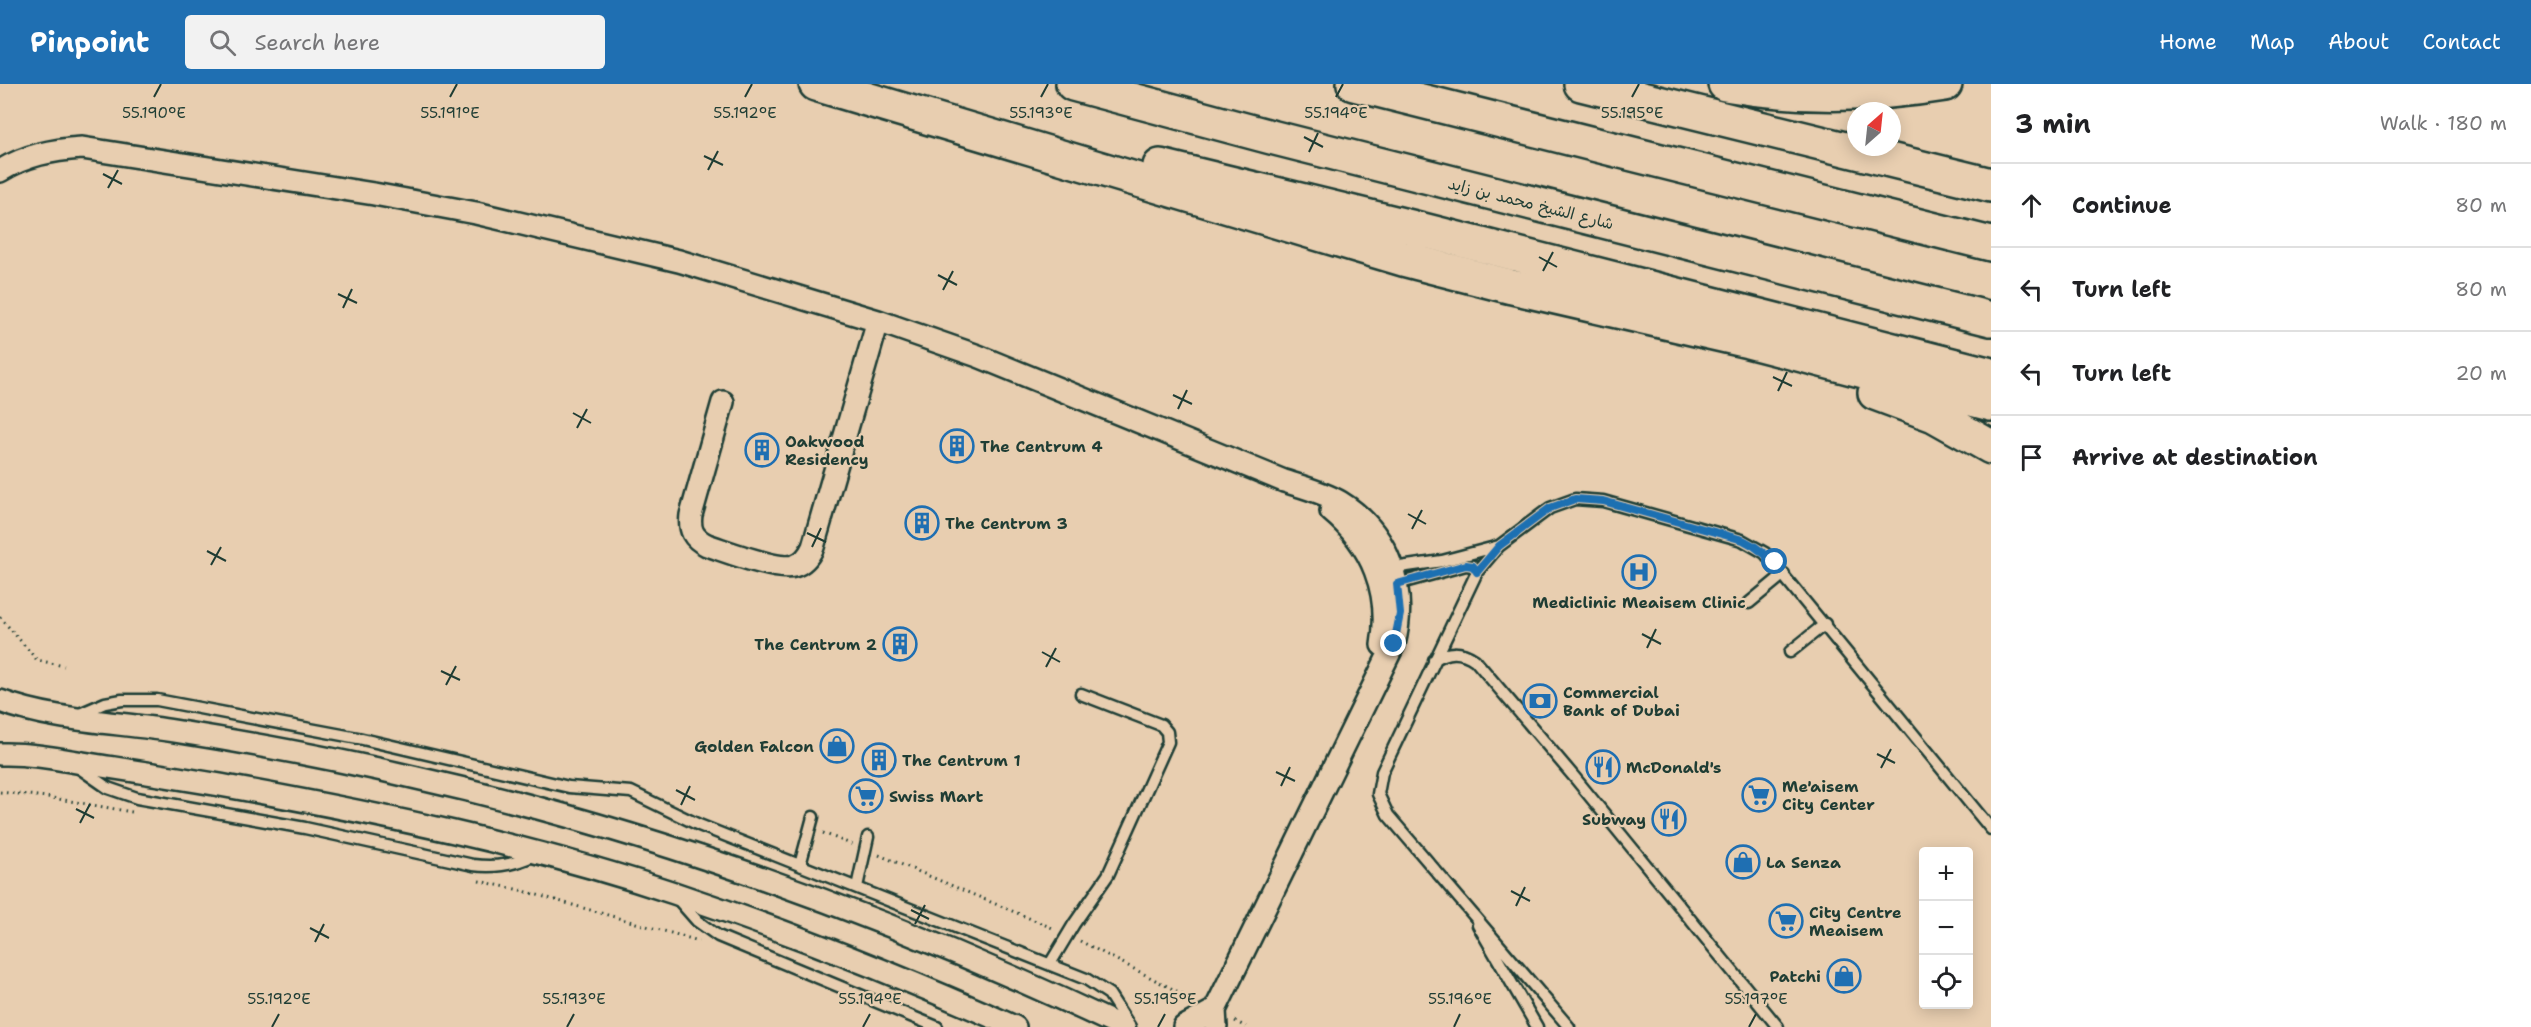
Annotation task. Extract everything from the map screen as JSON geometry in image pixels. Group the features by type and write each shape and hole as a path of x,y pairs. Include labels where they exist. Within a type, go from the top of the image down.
{"highway":[{"path":"816,84 1403,259 1512,287 1748,341 1991,404"},
{"name":"شارع الشيخ محمد بن زايد","path":"1073,84 1271,137 1991,319"},
{"path":"1354,84 1991,244"},
{"path":"1581,84 1991,185"},
{"path":"1725,84 1782,92 1821,93 1900,90 1945,84"},
{"path":"938,122 1130,158 1991,375"},
{"path":"1748,341 1831,377 1934,415 1991,447"}],"street":[{"path":"0,171 34,155 82,148 374,194 476,213 622,247 779,290 878,321 1077,395 1284,480 1327,495 1352,510 1381,542 1395,576 1400,614 1394,644 1216,1019 1184,1027"},
{"path":"723,402 691,515 689,525 692,534 698,541 778,567 796,566 804,562 813,547 878,321"},
{"path":"1284,480 1314,498 1343,520 1360,540 1373,563 1383,596 1384,622 1381,648 1370,695"},
{"path":"0,701 34,711 175,731 358,765 482,793 616,829 748,871 845,908 1036,986 1122,1027"},
{"path":"0,754 30,755 189,780 373,814 537,854 672,893 858,961 1015,1027"}],"lane":[{"path":"1569,1027 1388,815 1378,794 1382,772 1477,572 1499,546 1550,508 1562,502 1589,498 1743,540 1765,553 1991,829"},
{"path":"1395,576 1499,546"},
{"path":"1395,576 1466,565 1473,566 1477,572"},
{"path":"1749,603 1784,574"},
{"path":"1790,652 1825,624"},
{"path":"1434,660 1443,654 1454,652 1465,654 1475,660 1575,778 1778,1027"},
{"path":"1050,964 1067,934 1108,875 1168,742 1167,732 1161,725 1081,694"},
{"path":"73,717 89,709 122,700 157,700 358,738 569,787 631,792 680,817 1086,979 1102,988 1115,1002 1130,1027"},
{"path":"800,865 812,823"},
{"path":"857,887 868,837"},
{"path":"672,893 697,921 718,936 937,1027"},
{"path":"1470,912 1537,1027"}],"path":[{"path":"0,617 37,660 64,666"},
{"path":"0,792 46,797 140,814"},
{"path":"812,823 865,849 1067,934 1216,1019 1246,1027"},
{"path":"474,880 520,890 700,941"}],"place":[{"name":"The Centrum 4","path":"957,446"},
{"name":"Oakwood Residency","path":"762,450"},
{"name":"The Centrum 3","path":"922,523"},
{"name":"Mediclinic Meaisem Clinic","path":"1639,572"},
{"name":"The Centrum 2","path":"900,644"},
{"name":"Commercial Bank of Dubai","path":"1540,701"},
{"name":"Golden Falcon","path":"837,746"},
{"name":"The Centrum 1","path":"879,760"},
{"name":"McDonald's","path":"1603,767"},
{"name":"Me'aisem City Center","path":"1759,795"},
{"name":"Swiss Mart","path":"866,796"},
{"name":"Subway","path":"1669,819"},
{"name":"La Senza","path":"1743,862"},
{"name":"City Centre Meaisem","path":"1786,921"},
{"name":"Patchi","path":"1844,976"}],"route":[{"path":"1394,644 1400,614 1397,584 1470,564 1476,568 1477,572 1491,553 1550,508 1575,499 1589,498 1603,501 1743,540 1775,562"}]}
